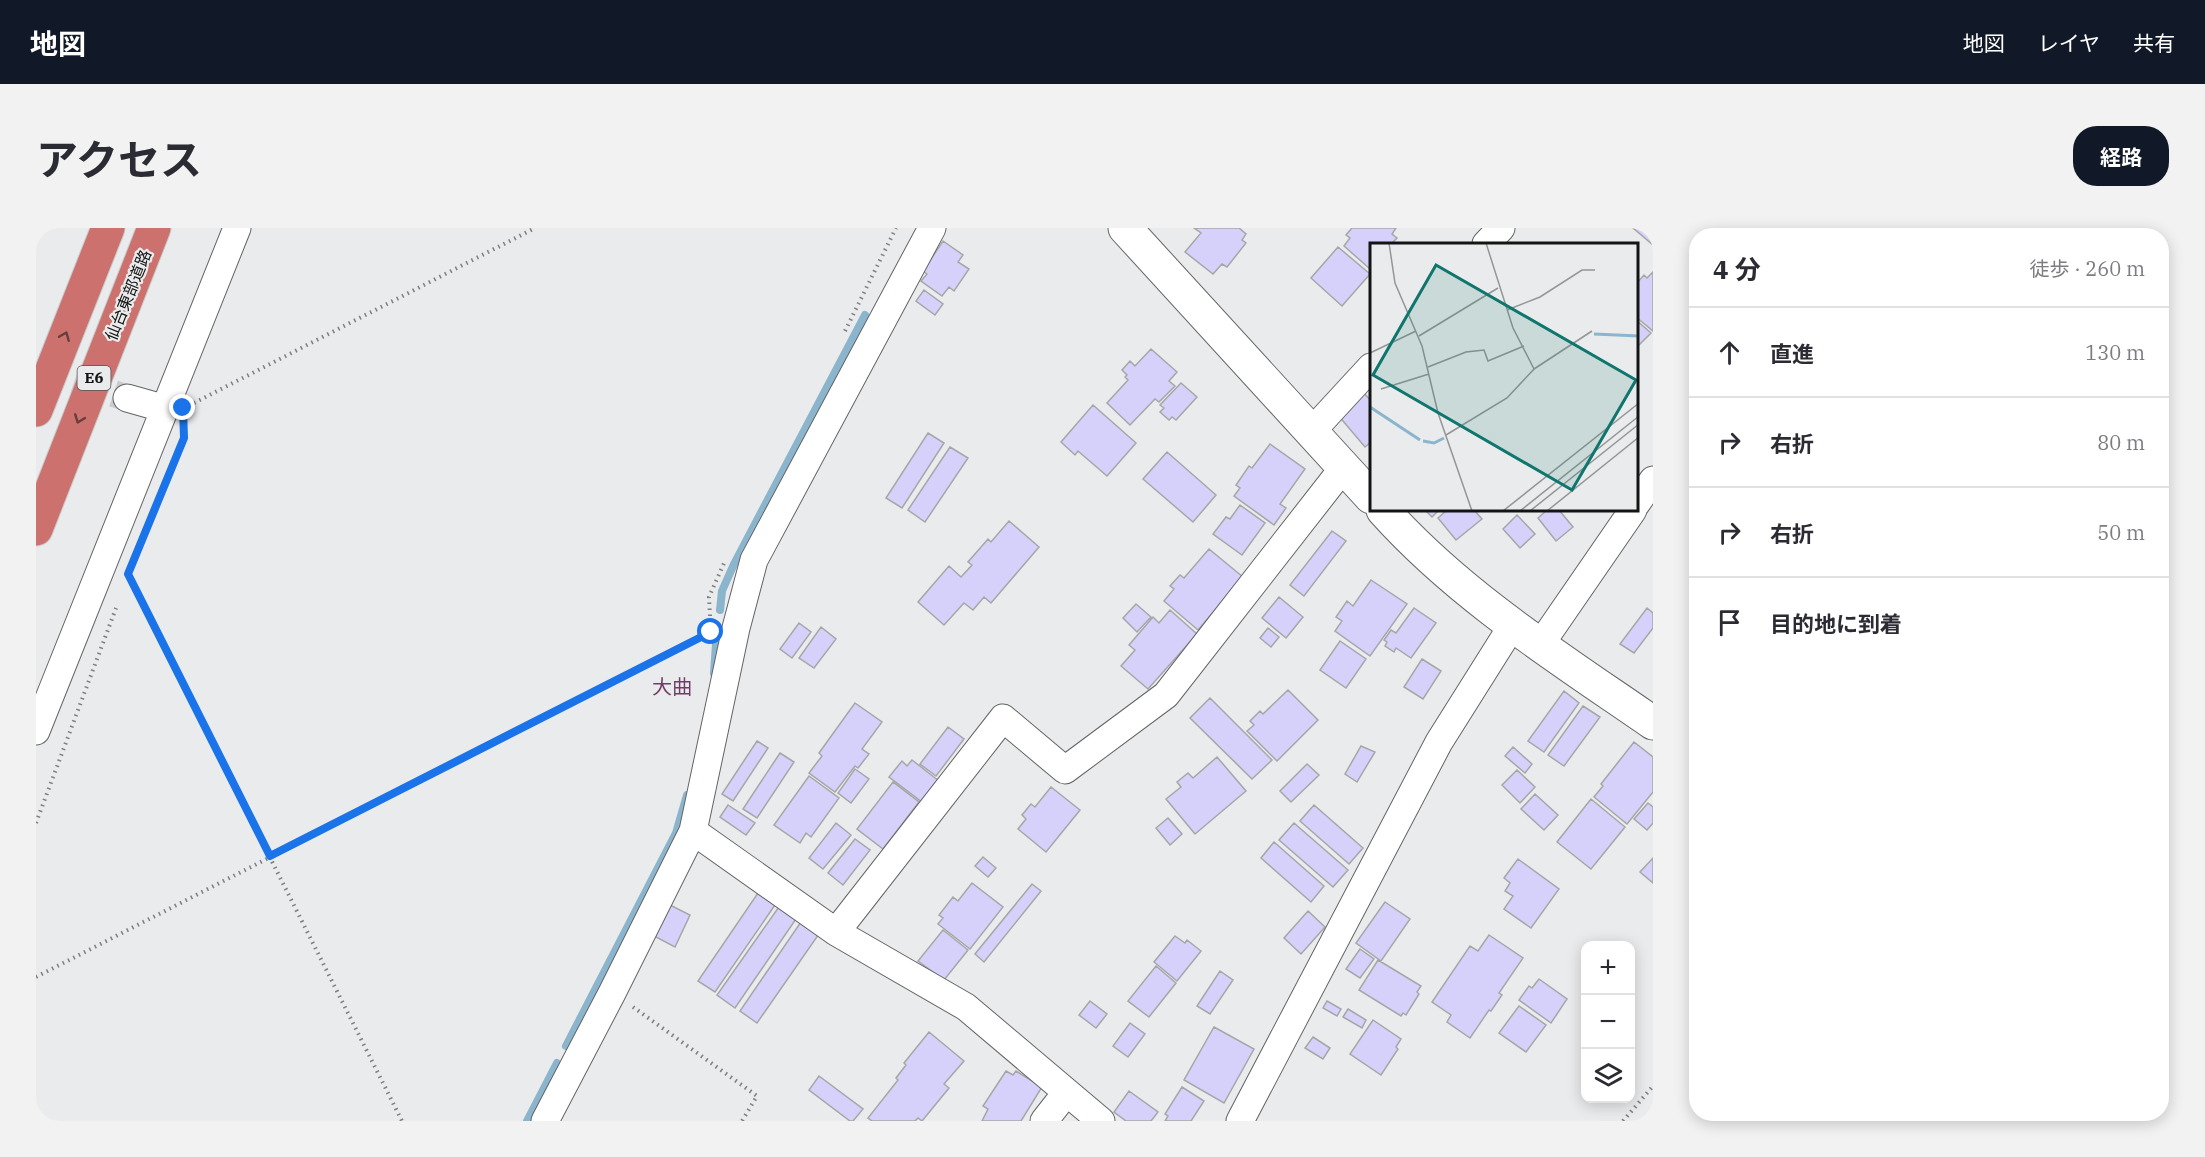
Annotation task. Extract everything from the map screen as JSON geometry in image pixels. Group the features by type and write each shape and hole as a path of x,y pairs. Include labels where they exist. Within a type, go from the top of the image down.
{"highway":[{"name":"E6","path":"36,410 108,228"},
{"name":"仙台東部道路","path":"36,529 154,228"}],"street":[{"path":"36,731 237,228"},
{"path":"545,1121 693,831 736,628 754,560 932,228"},
{"path":"1125,228 1370,496"},
{"path":"1486,243 1501,228"},
{"path":"1312,431 1370,368"},
{"path":"127,398 164,415"},
{"path":"836,932 1003,718 1065,770 1166,695 1344,467"},
{"path":"1638,501 1653,480"},
{"path":"1385,512 1453,577 1512,626 1653,723"},
{"path":"1540,645 1632,512"},
{"path":"1240,1121 1439,742 1512,626"},
{"path":"693,831 836,932 966,1007 1066,1094 1101,1121"},
{"path":"1044,1121 1066,1094"}],"path":[{"path":"164,415 535,228"},
{"path":"124,585 133,564"},
{"path":"128,574 402,1121"},
{"path":"36,823 116,606"},
{"path":"36,978 270,856 711,632 736,628"},
{"path":"612,993 757,1096 742,1121"},
{"path":"1623,1121 1653,1086"}],"building":[{"path":"1194,228 1239,228 1246,234 1242,240 1246,243 1227,267 1222,264 1213,274 1185,252 1201,233"},
{"path":"1352,228 1396,228 1392,234 1397,238 1392,243 1370,243 1370,269 1344,246 1350,238 1346,235"},
{"path":"1633,228 1653,228 1653,245"},
{"path":"943,241 963,255 958,262 969,269 954,291 949,287 942,296 921,281 927,274 923,271"},
{"path":"1338,247 1370,274 1342,306 1311,278"},
{"path":"1653,272 1653,331 1638,319 1638,282 1644,275 1647,278"},
{"path":"924,290 943,304 935,315 916,301"},
{"path":"1638,322 1651,333 1638,346"},
{"path":"1151,349 1177,372 1169,381 1175,386 1159,402 1155,399 1130,425 1107,403 1128,380 1122,370 1130,361 1135,366"},
{"path":"1181,383 1197,397 1176,420 1172,417 1169,420 1160,412 1164,408 1160,405"},
{"path":"1364,393 1370,400 1370,443 1365,447 1338,415"},
{"path":"1093,405 1136,443 1107,476 1078,451 1075,455 1061,442"},
{"path":"928,433 944,443 902,508 886,498"},
{"path":"1270,444 1305,469 1280,504 1286,508 1274,525 1234,496 1240,488 1236,485 1249,466 1252,468"},
{"path":"950,447 968,458 925,522 908,510"},
{"path":"1167,452 1216,495 1193,522 1143,479"},
{"path":"1240,505 1265,523 1242,555 1213,534 1226,517 1230,519"},
{"path":"1427,512 1437,512 1432,517"},
{"path":"1445,512 1476,512 1482,519 1456,540 1438,518"},
{"path":"1545,512 1561,512 1573,527 1556,541 1538,518"},
{"path":"1517,515 1535,534 1520,548 1503,529"},
{"path":"1009,521 1039,547 991,603 984,597 973,610 964,603 944,625 918,602 949,566 961,577 972,565 968,562 988,539 991,542"},
{"path":"1332,531 1346,541 1304,596 1290,585"},
{"path":"1209,549 1243,577 1198,630 1164,601 1174,589 1170,586 1180,575 1184,578"},
{"path":"1371,580 1407,604 1370,656 1335,631 1342,621 1336,617 1347,601 1353,606"},
{"path":"1279,597 1303,617 1286,638 1262,618"},
{"path":"1136,604 1151,617 1137,632 1123,618"},
{"path":"1414,608 1436,623 1411,658 1396,648 1394,652 1385,646 1387,642 1384,640 1391,630 1396,633"},
{"path":"1647,608 1653,613 1653,628 1634,653 1620,644"},
{"path":"1170,610 1197,634 1148,689 1121,666 1135,650 1129,645 1153,617 1159,623"},
{"path":"799,623 811,632 792,658 780,649"},
{"path":"821,627 836,639 814,668 799,658"},
{"path":"1268,628 1279,637 1271,647 1260,638"},
{"path":"1340,641 1366,659 1346,688 1320,670"},
{"path":"1422,659 1441,671 1423,699 1404,687"},
{"path":"1288,690 1318,720 1277,761 1247,731 1254,725 1250,721 1260,711 1263,714"},
{"path":"1564,691 1579,703 1544,752 1528,741"},
{"path":"1210,698 1272,760 1252,779 1190,718"},
{"path":"855,703 882,722 862,749 869,754 858,768 855,766 835,792 809,773 822,756 819,753"},
{"path":"1583,706 1600,717 1564,766 1548,755"},
{"path":"948,727 964,739 936,776 920,764"},
{"path":"757,741 768,748 733,801 722,794"},
{"path":"1634,742 1653,757 1653,792 1627,824 1594,797 1603,786 1601,784"},
{"path":"1361,746 1375,752 1357,782 1345,774"},
{"path":"1513,747 1532,764 1525,773 1505,756"},
{"path":"780,753 794,762 757,818 743,809"},
{"path":"1217,757 1246,791 1195,834 1166,799 1181,787 1177,782 1188,773 1193,778"},
{"path":"912,760 939,781 922,802 889,777 902,761 907,766"},
{"path":"1307,764 1319,775 1291,802 1280,791"},
{"path":"855,769 869,779 851,803 838,793"},
{"path":"1517,770 1535,787 1520,803 1502,785"},
{"path":"809,776 839,798 811,837 806,833 800,843 774,825"},
{"path":"893,782 919,802 883,849 857,829"},
{"path":"1051,787 1080,810 1046,852 1018,829 1026,819 1022,815 1031,804 1035,807"},
{"path":"1535,794 1558,815 1544,830 1521,809"},
{"path":"1591,799 1625,827 1591,869 1557,842"},
{"path":"1648,803 1653,807 1653,823 1647,830 1634,819"},
{"path":"728,805 755,823 746,835 720,817"},
{"path":"1314,805 1363,848 1349,864 1300,821"},
{"path":"1168,818 1182,834 1170,845 1156,828"},
{"path":"836,823 851,835 823,869 809,858"},
{"path":"1294,823 1348,870 1333,887 1279,840"},
{"path":"855,839 870,850 843,885 828,873"},
{"path":"1274,842 1324,886 1311,902 1261,858"},
{"path":"983,857 996,868 988,877 975,866"},
{"path":"1653,858 1653,883 1640,872"},
{"path":"1518,859 1559,889 1531,928 1504,909 1513,896 1505,891 1510,883 1504,878"},
{"path":"972,883 1003,907 970,949 938,924 943,918 939,915 953,897 958,901"},
{"path":"1032,884 1041,891 984,962 975,954"},
{"path":"758,893 775,905 715,992 698,981"},
{"path":"1385,902 1410,919 1381,961 1356,943"},
{"path":"781,904 798,916 735,1008 717,995"},
{"path":"670,905 690,915 675,947 654,936"},
{"path":"1308,911 1325,927 1301,954 1284,938"},
{"path":"803,919 821,931 757,1023 740,1011"},
{"path":"943,930 968,950 944,980 918,961"},
{"path":"1489,935 1523,958 1499,993 1502,995 1470,1038 1447,1022 1451,1015 1432,1002 1470,946 1478,951"},
{"path":"1175,936 1185,943 1187,940 1201,951 1177,981 1154,962"},
{"path":"1360,949 1374,959 1360,978 1346,969"},
{"path":"1378,960 1421,986 1417,992 1419,994 1406,1015 1403,1013 1401,1016 1359,990"},
{"path":"1156,966 1176,983 1149,1017 1128,1001"},
{"path":"1220,971 1233,980 1210,1014 1197,1006"},
{"path":"1539,979 1567,999 1551,1023 1519,1000 1529,986 1532,988"},
{"path":"1090,1001 1107,1014 1096,1028 1079,1015"},
{"path":"1327,1001 1341,1009 1337,1016 1323,1008"},
{"path":"1519,1006 1546,1025 1526,1052 1499,1033"},
{"path":"1348,1009 1366,1020 1362,1028 1343,1017"},
{"path":"1373,1020 1401,1039 1396,1047 1398,1049 1381,1075 1350,1054"},
{"path":"1130,1023 1145,1034 1128,1057 1113,1046"},
{"path":"1214,1027 1254,1049 1224,1103 1184,1080"},
{"path":"929,1032 964,1061 944,1084 949,1088 922,1121 918,1118 915,1121 872,1121 868,1118 898,1080 896,1078 906,1065 904,1063"},
{"path":"1313,1037 1330,1048 1323,1059 1305,1048"},
{"path":"1006,1071 1013,1075 1016,1071 1042,1087 1021,1121 982,1121 988,1109 983,1106"},
{"path":"819,1076 863,1109 853,1121 809,1090"},
{"path":"1182,1087 1204,1101 1191,1121 1165,1121 1168,1116 1165,1114"},
{"path":"1129,1091 1158,1112 1151,1121 1126,1121 1114,1112"}],"waterway":[{"path":"720,610 722,591 734,564 865,315"},
{"path":"714,673 716,644"},
{"path":"566,1046 676,833 687,795"},
{"path":"527,1121 557,1063"}],"tunnel":[{"path":"36,367 127,398"}],"district":[{"name":"大曲","path":"672,687"}],"route":[{"path":"183,408 184,438 128,574 270,856 711,632"}]}
